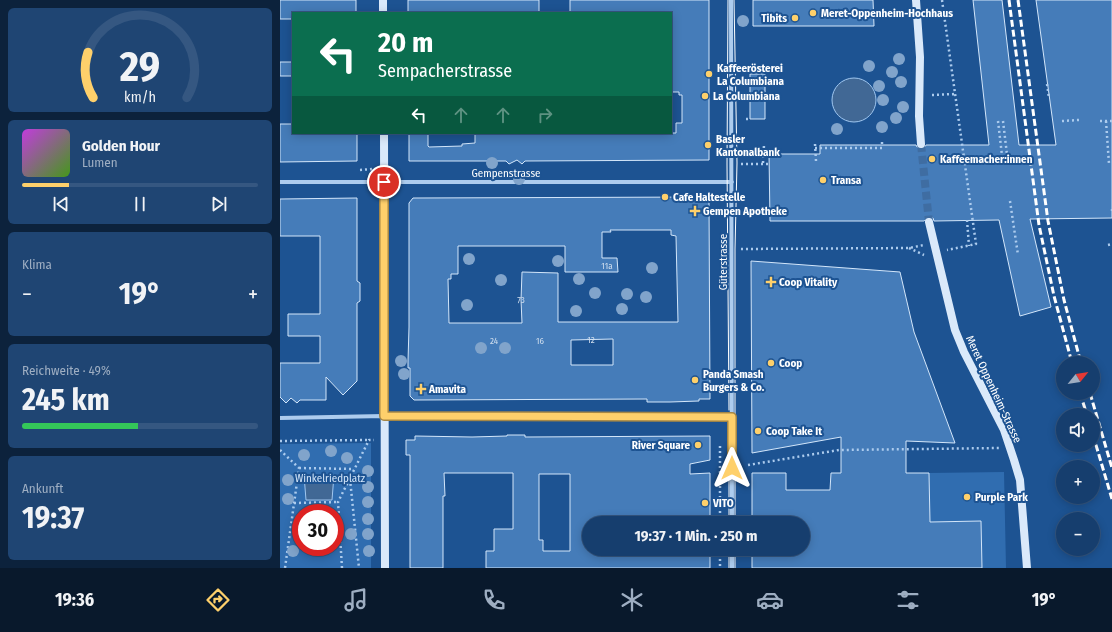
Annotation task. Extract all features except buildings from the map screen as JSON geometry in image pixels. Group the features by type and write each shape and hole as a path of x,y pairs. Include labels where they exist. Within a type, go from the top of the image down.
{"street":[{"path":"383,0 383,12"},
{"name":"Güterstrasse","path":"731,0 732,516"},
{"path":"916,0 920,57 919,116 921,144"},
{"path":"384,134 385,568"},
{"name":"Gempenstrasse","path":"280,182 732,182"},
{"name":"Meret Oppenheim-Strasse","path":"929,222 955,330 964,352 1004,430 1020,480 1027,568"},
{"path":"280,418 384,416 732,417"},
{"path":"732,556 732,568"}],"path":[{"path":"942,0 976,244 969,246 967,220"},
{"path":"1047,84 1048,98"},
{"path":"931,95 955,94"},
{"path":"1062,121 1079,120"},
{"path":"998,121 1004,164"},
{"path":"1003,121 1008,163"},
{"path":"1100,121 1112,121"},
{"path":"1106,121 1109,164"},
{"path":"763,164 764,145"},
{"path":"816,162 815,146 882,145"},
{"path":"1010,201 1018,255"},
{"path":"732,248 748,250 909,248 934,244"},
{"path":"1108,245 1112,244"},
{"path":"342,568 338,502 369,440"},
{"path":"280,441 384,440"},
{"path":"748,465 839,450 1010,448"},
{"path":"280,450 299,468 354,468"},
{"path":"285,568 299,468"},
{"path":"350,477 358,568"},
{"path":"294,503 338,502"},
{"path":"720,556 720,568"}],"green space":[{"name":"Winkelriedplatz","path":"371,443 371,568 280,568 280,444"},
{"name":"Purple Park","path":"1004,472 1006,568 982,568 981,521 930,522 929,473"}],"shaded area":[{"path":"850,78 858,78 870,84 876,96 876,104 870,116 858,122 850,122 838,116 832,104 832,96 838,84"},
{"path":"304,475 317,475 318,481 323,482 327,475 334,475 332,500 306,500"}],"tunnel":[{"path":"921,144 929,222"}],"tram line":[{"path":"728,0 727,164 729,410"},
{"path":"734,0 737,163 735,249 735,516"},
{"path":"729,450 729,516"},
{"path":"729,556 729,568"},
{"path":"735,556 735,568"}],"railway":[{"path":"1009,0 1039,225 1054,296 1070,356"},
{"path":"1018,0 1048,221 1064,300 1079,356"},
{"path":"1082,400 1085,408"},
{"path":"1092,400 1112,468"},
{"path":"1098,452 1112,499"}],"place":[{"name":"Meret-Oppenheim-Hochhaus","path":"813,13"},
{"name":"Tibits","path":"795,18"},
{"name":"Kaffeerösterei La Columbiana","path":"709,74"},
{"name":"La Columbiana","path":"705,96"},
{"name":"Basler Kantonalbank","path":"708,145"},
{"name":"Kaffeemacher:innen","path":"932,159"},
{"name":"Transa","path":"823,180"},
{"name":"Cafe Haltestelle","path":"665,197"},
{"name":"Gempen Apotheke","path":"695,211"},
{"name":"Coop Vitality","path":"771,282"},
{"name":"Coop","path":"771,363"},
{"name":"Panda Smash Burgers & Co.","path":"695,380"},
{"name":"Amavita","path":"421,389"},
{"name":"Coop Take It","path":"758,431"},
{"name":"River Square","path":"698,445"},
{"name":"Purple Park","path":"967,497"},
{"name":"VITO","path":"705,503"}],"route":[{"path":"384,182 384,416 732,417 732,468"}]}
